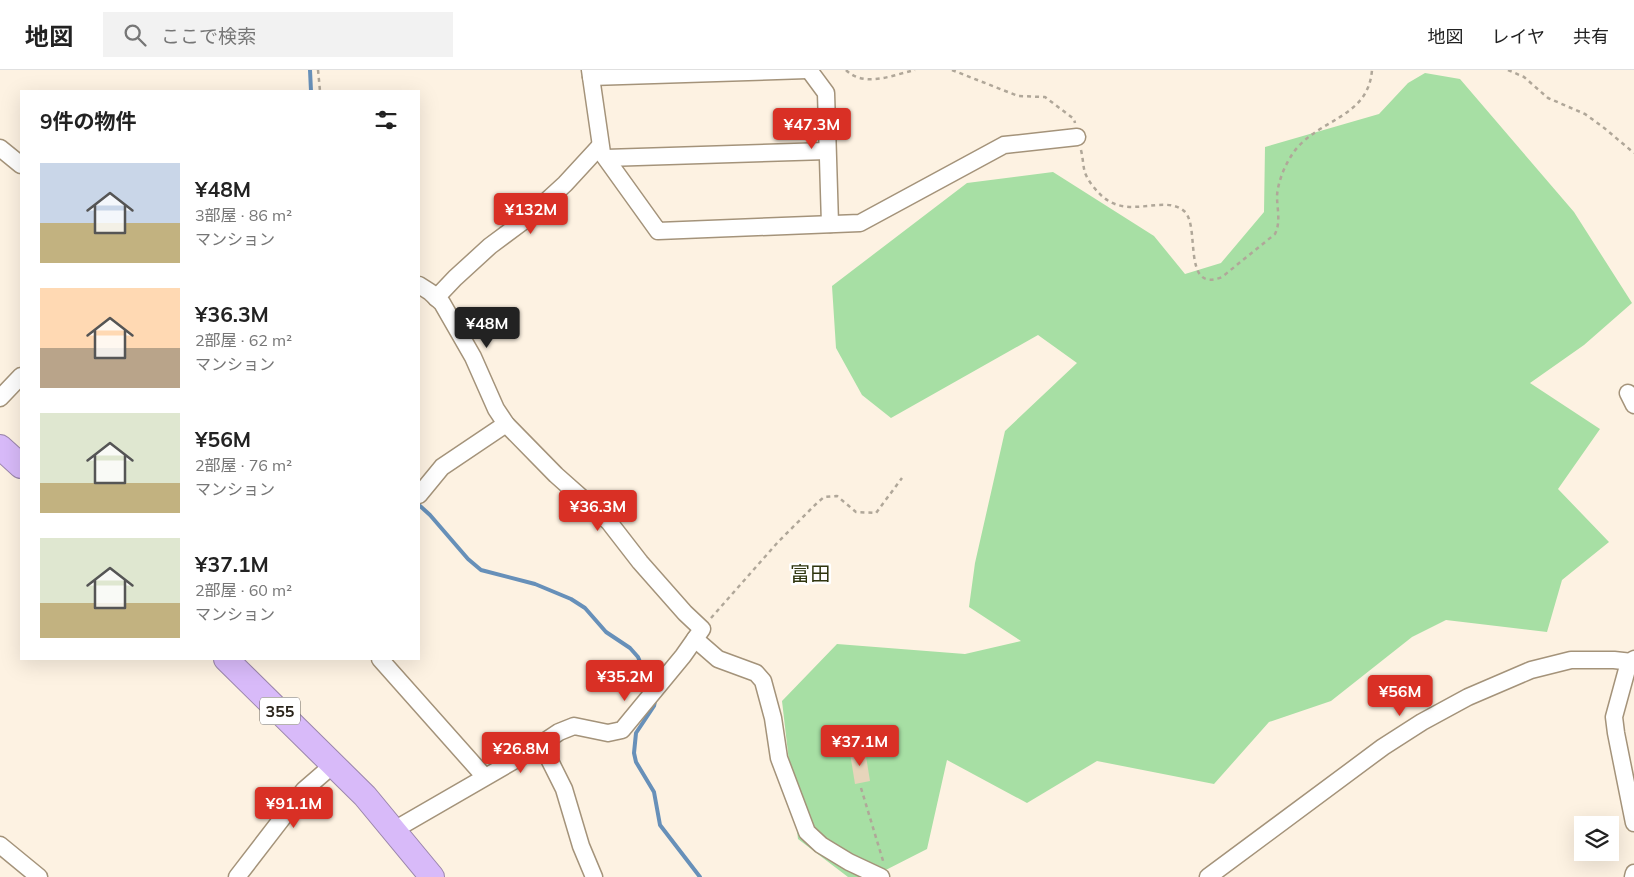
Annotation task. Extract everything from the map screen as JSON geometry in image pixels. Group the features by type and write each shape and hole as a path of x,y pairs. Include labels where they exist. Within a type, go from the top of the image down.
{"highway":[{"path":"0,447 20,465"},
{"name":"355","path":"227,660 334,764 394,830 432,877"}],"street":[{"path":"830,224 826,93 808,70 590,74 603,152 658,231 860,223 1004,145 1076,137"},
{"path":"0,148 20,164"},
{"path":"436,298 490,246 529,217 603,152 828,151"},
{"path":"420,286 442,303 473,357 496,409 506,424 556,475 609,522 640,562 685,613 698,634 718,659 756,673 763,681 768,696 778,758 807,832 821,845 842,858 884,873"},
{"path":"0,398 20,377"},
{"path":"420,494 442,467 506,424"},
{"path":"394,830 484,776 529,752 559,732 574,726 608,733 622,730 698,634"},
{"path":"381,660 484,776"},
{"path":"1208,877 1383,747 1422,722 1468,697 1530,670 1572,660 1632,661 1614,717 1634,823"},
{"path":"541,743 564,789 581,846 594,877"},
{"path":"237,877 304,790 334,764"},
{"path":"0,845 39,877"}],"path":[{"path":"318,70 320,90"},
{"path":"846,70 857,78 868,80 915,70"},
{"path":"952,70 1018,96 1045,97 1074,120 1085,173 1093,187 1103,198 1116,206 1166,205 1184,211 1190,220 1194,259 1198,273 1206,279 1214,280 1222,277 1275,234 1278,227 1277,195 1281,175 1293,154 1307,136 1354,109 1368,88 1372,70"},
{"path":"1508,70 1524,77 1548,98 1585,114 1634,153"},
{"path":"698,634 778,542 824,497 837,496 856,512 876,513 902,478"},
{"path":"861,788 884,873"}],"green space":[{"path":"1425,73 1460,79 1574,212 1632,303 1584,345 1530,383 1600,429 1558,489 1609,542 1562,580 1547,632 1446,620 1412,637 1331,701 1269,722 1214,784 1097,761 1027,803 947,760 927,849 872,877 848,877 798,839 782,701 837,644 965,654 1021,641 969,607 975,563 1005,431 1077,363 1038,335 891,418 862,395 836,348 832,286 967,183 1053,172 1154,236 1185,274 1221,263 1264,212 1265,147 1379,114 1408,83"}],"building":[{"path":"865,750 870,781 855,784 850,753"}],"waterway":[{"path":"310,70 311,90"},
{"path":"420,506 468,559 481,570 535,584 571,599 585,608 606,632 630,648 638,657 650,686"},
{"path":"655,701 654,706 636,733 634,753 636,762 654,792 660,825 700,877"}],"district":[{"name":"富田","path":"810,573"}]}
